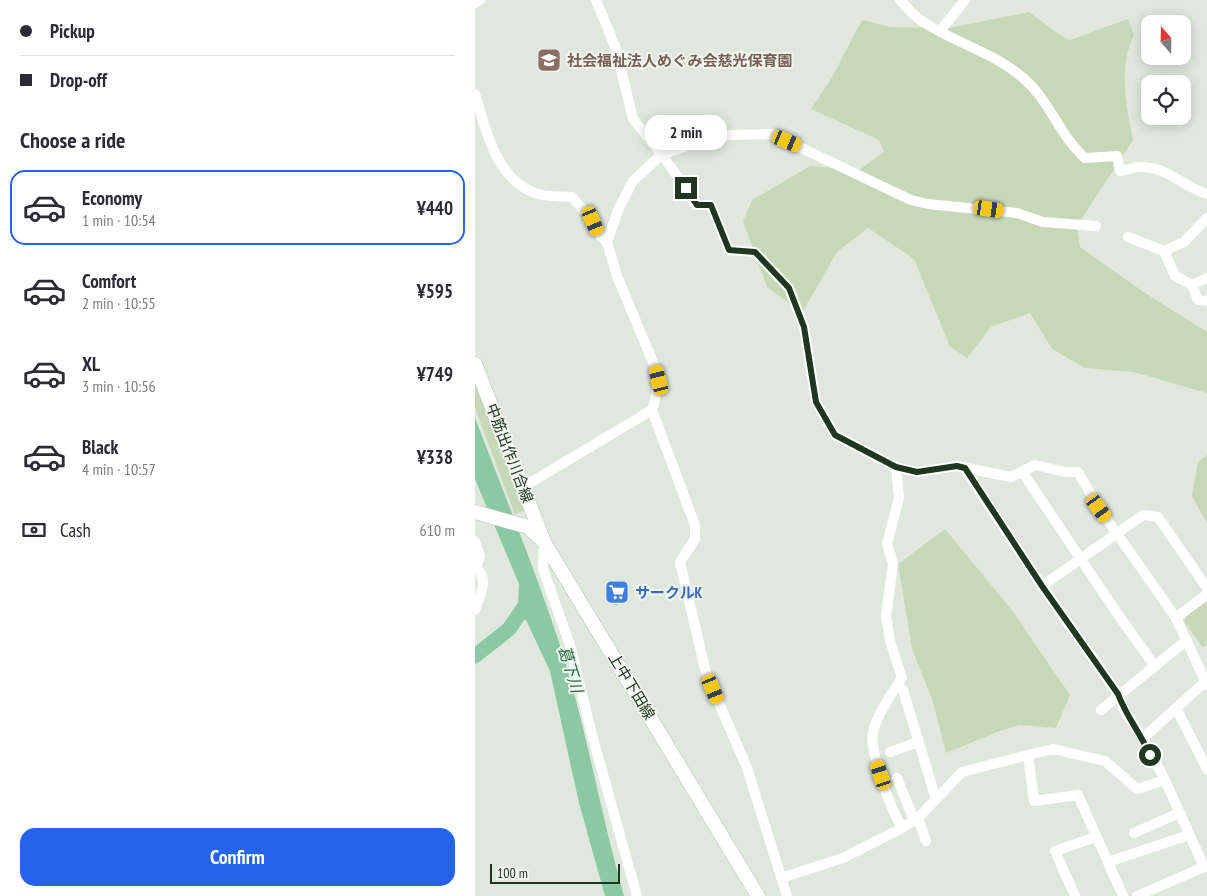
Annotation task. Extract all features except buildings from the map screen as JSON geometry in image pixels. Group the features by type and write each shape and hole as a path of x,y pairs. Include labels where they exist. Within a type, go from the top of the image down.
{"main road":[{"name":"中筋出作川合線","path":"475,364 544,542"},
{"name":"上中下田線","path":"480,514 523,525 544,542 758,896"}],"street":[{"path":"475,3 480,0"},
{"path":"596,0 615,49 633,119 697,205 711,205 729,250 755,252 789,288 804,327 816,402 835,435 896,467 917,472 957,466 1011,477 1023,473 1035,465 1065,472 1078,472 1099,508 1176,618 1206,684 1143,738"},
{"path":"900,0 918,19 987,53 1022,76 1040,96 1071,146 1085,158 1117,156 1120,171 1141,167 1151,168 1167,173 1195,191 1207,194"},
{"path":"940,31 965,0"},
{"path":"475,94 492,146 501,165 519,183 538,194 572,197 593,221 600,236 607,242 617,276 659,380 658,394 652,410 523,487"},
{"path":"607,242 619,208 633,181 661,155 701,140 729,135 771,134 840,165 869,182 911,200 928,204 1017,213 1043,222 1096,226"},
{"path":"1164,251 1184,242 1207,218"},
{"path":"1128,237 1164,251 1175,276 1192,285 1198,300 1207,301"},
{"path":"1192,285 1207,278"},
{"path":"652,410 695,525 695,539 680,562 706,673 747,768 787,896"},
{"path":"896,467 899,498 887,544 893,564 885,616 890,641 902,678 879,713 873,734 876,762 895,816 902,828"},
{"path":"965,468 1042,586 1118,694 1125,712 1143,738 1165,780 1205,867 1137,896"},
{"path":"1023,473 1080,559 1154,664"},
{"path":"1042,586 1143,515 1158,517 1207,588"},
{"path":"475,541 480,556 475,567 480,571 484,587 475,610"},
{"path":"544,542 543,569 570,645 592,735 637,896"},
{"path":"1176,618 1207,594"},
{"path":"1101,710 1154,664 1187,640"},
{"path":"903,690 936,799"},
{"path":"1176,708 1207,769"},
{"path":"890,752 919,742"},
{"path":"781,878 843,858 902,828 916,819 962,772 1028,755 1053,749 1105,761 1137,789 1165,780"},
{"path":"1028,755 1034,801 1078,796 1123,896"},
{"path":"897,778 925,841"},
{"path":"1134,833 1179,813"},
{"path":"1108,862 1189,835"},
{"path":"1075,896 1055,851 1096,837"}],"shaded area":[{"path":"1029,12 1060,35 1070,40 1128,19 1134,35 1126,61 1125,87 1133,140 1077,226 1080,247 1145,293 1207,332 1207,393 1134,372 1085,368 1052,349 1030,313 991,327 967,358 950,347 914,259 868,228 837,252 802,313 767,287 743,221 752,200 810,166 859,170 884,152 879,140 811,109 831,79 862,20 891,27 948,28"},
{"path":"475,372 525,507 524,510 515,515 475,408"},
{"path":"475,418 529,558 569,673 624,896 605,896 579,803 550,671 526,620 513,615 518,604 519,584 475,479"},
{"path":"1207,455 1207,523 1192,496 1198,462"},
{"path":"945,529 1011,609 1070,695 1056,728 1020,725 1002,730 946,753 933,702 912,649 898,564"},
{"path":"1207,602 1207,645 1202,647 1184,621 1187,615"}],"waterway":[{"path":"475,656 509,629 529,600"}],"place":[{"name":"社会福祉法人めぐみ会慈光保育園","path":"549,60"},
{"name":"サークルK","path":"617,592"}],"route":[{"path":"686,188 697,205 711,205 729,250 755,252 789,288 804,327 816,402 835,435 896,467 917,472 957,466 965,468 1042,586 1118,694 1125,712 1143,738 1150,755"}],"water label":[{"name":"葛下川","path":"571,669"}]}
